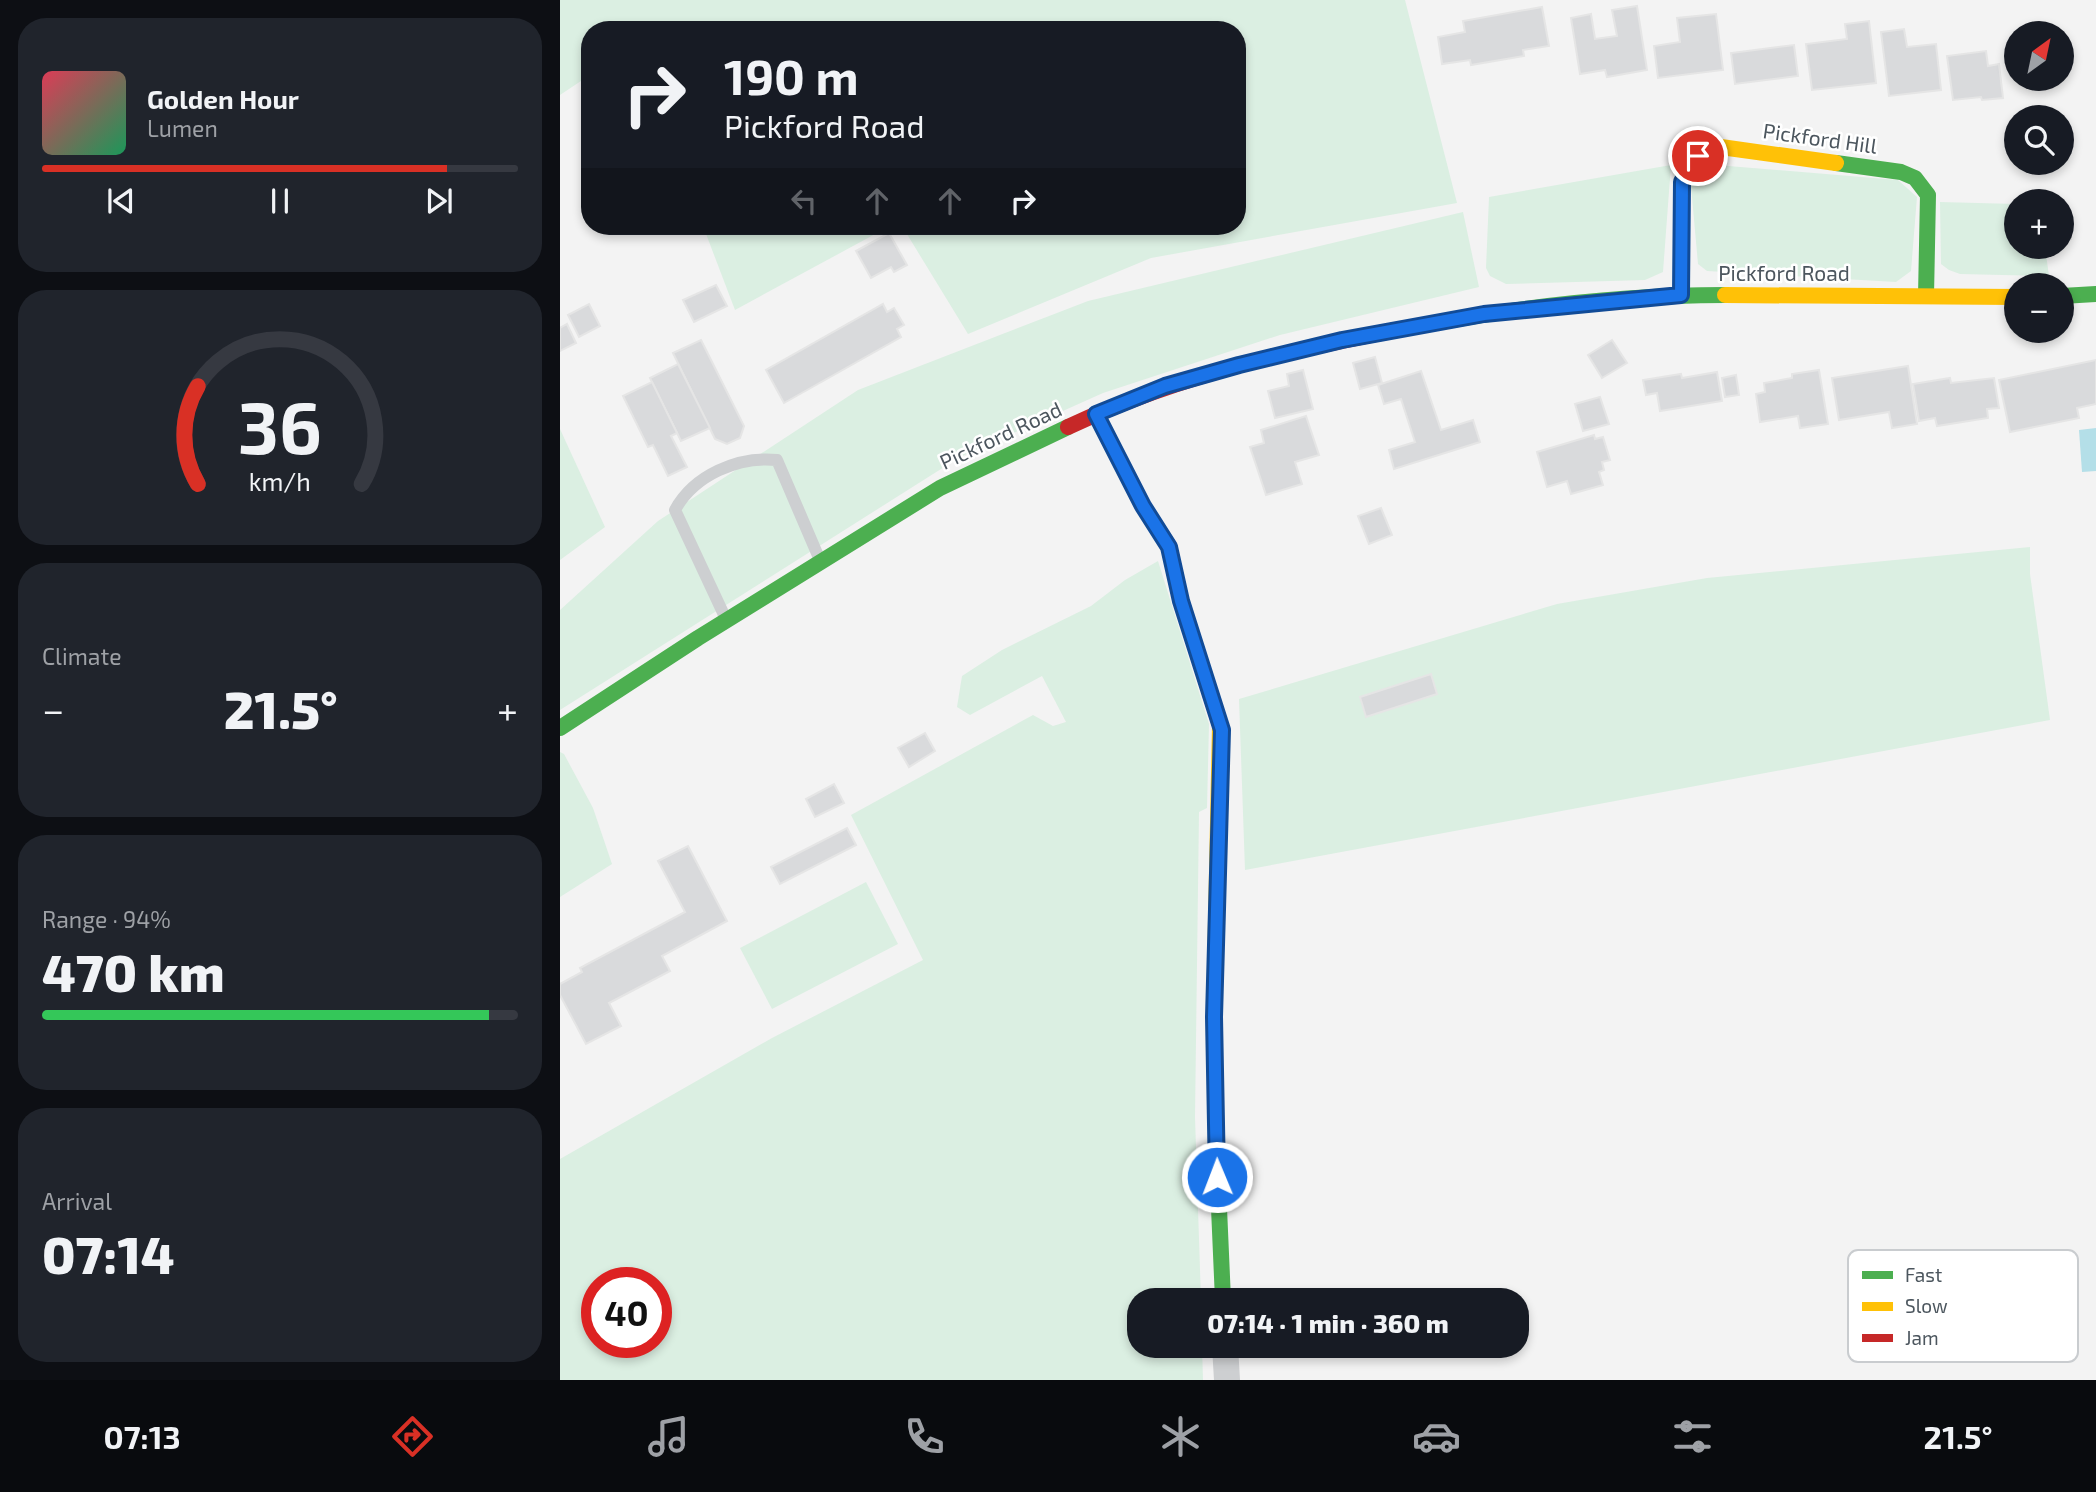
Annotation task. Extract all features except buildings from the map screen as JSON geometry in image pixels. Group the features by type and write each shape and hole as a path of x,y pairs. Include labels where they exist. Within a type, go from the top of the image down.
{"street":[{"name":"Pickford Hill","path":"1681,295 1682,182 1698,156 1706,150 1721,147 1901,172 1915,177 1928,195 1927,296"},
{"path":"2074,295 2096,294"},
{"name":"Pickford Road","path":"560,728 727,620 940,488 1096,414 1165,386 1342,340 1484,314 1681,295 2004,297"},
{"path":"1096,414 1143,506 1169,547 1181,601 1222,730 1214,1017 1222,1288"},
{"path":"1226,1358 1227,1380"}],"lane":[{"path":"727,620 675,510 693,486 718,470 758,458 777,460 821,562"}],"green space":[{"path":"560,0 1405,0 1457,203 1151,258 968,334 908,235 1246,235 1246,21 581,21 581,81 560,95"},
{"path":"1704,164 1898,180 1917,197 1911,271 1896,282 1707,271 1698,264 1691,186"},
{"path":"1671,165 1663,272 1645,280 1506,284 1490,276 1486,268 1489,197"},
{"path":"1940,202 2004,204 2004,259 2047,259 2049,273 1960,274 1941,264"},
{"path":"1463,212 1479,287 1280,335 1103,393 960,457 560,710 560,610 658,521 858,390 1088,301"},
{"path":"706,235 873,235 735,310"},
{"path":"560,429 605,527 560,560"},
{"path":"2030,547 2030,574 2050,720 1245,870 1239,699 1557,604 1707,578"},
{"path":"1158,561 1209,724 1207,808 1199,812 1195,1117 1201,1288 1127,1288 1127,1358 1202,1358 1203,1380 560,1380 560,1159 772,1038 923,960 851,815 1033,715 1053,726 1066,722 1042,676 970,715 957,707 962,676 1002,650 1091,606 1125,580"},
{"path":"560,752 564,754 593,808 612,864 560,897"},
{"path":"866,882 898,944 772,1009 740,948"}],"water":[{"path":"2096,428 2096,471 2082,472 2079,430"}],"traffic: fast":[{"path":"1836,163 1901,172 1915,178 1928,195 1926,296"},
{"path":"2074,295 2096,294"},
{"path":"1435,323 1506,311 1579,303 1725,295"},
{"path":"560,728 698,638 940,488 1068,427"},
{"path":"1217,1162 1222,1288"}],"traffic: slow":[{"path":"1681,295 1682,182 1698,156 1706,150 1721,147 1836,163"},
{"path":"1725,295 2004,297"},
{"path":"1217,1162 1214,1017 1220,725"}],"traffic: jam":[{"path":"1068,427 1112,408 1202,376 1341,341 1435,323"},
{"path":"1096,414 1143,506 1169,546 1181,601 1220,725"}],"route":[{"path":"1217,1177 1214,1017 1222,730 1181,601 1169,547 1143,506 1096,414 1165,386 1342,340 1484,314 1681,295 1682,182 1698,156"}]}
